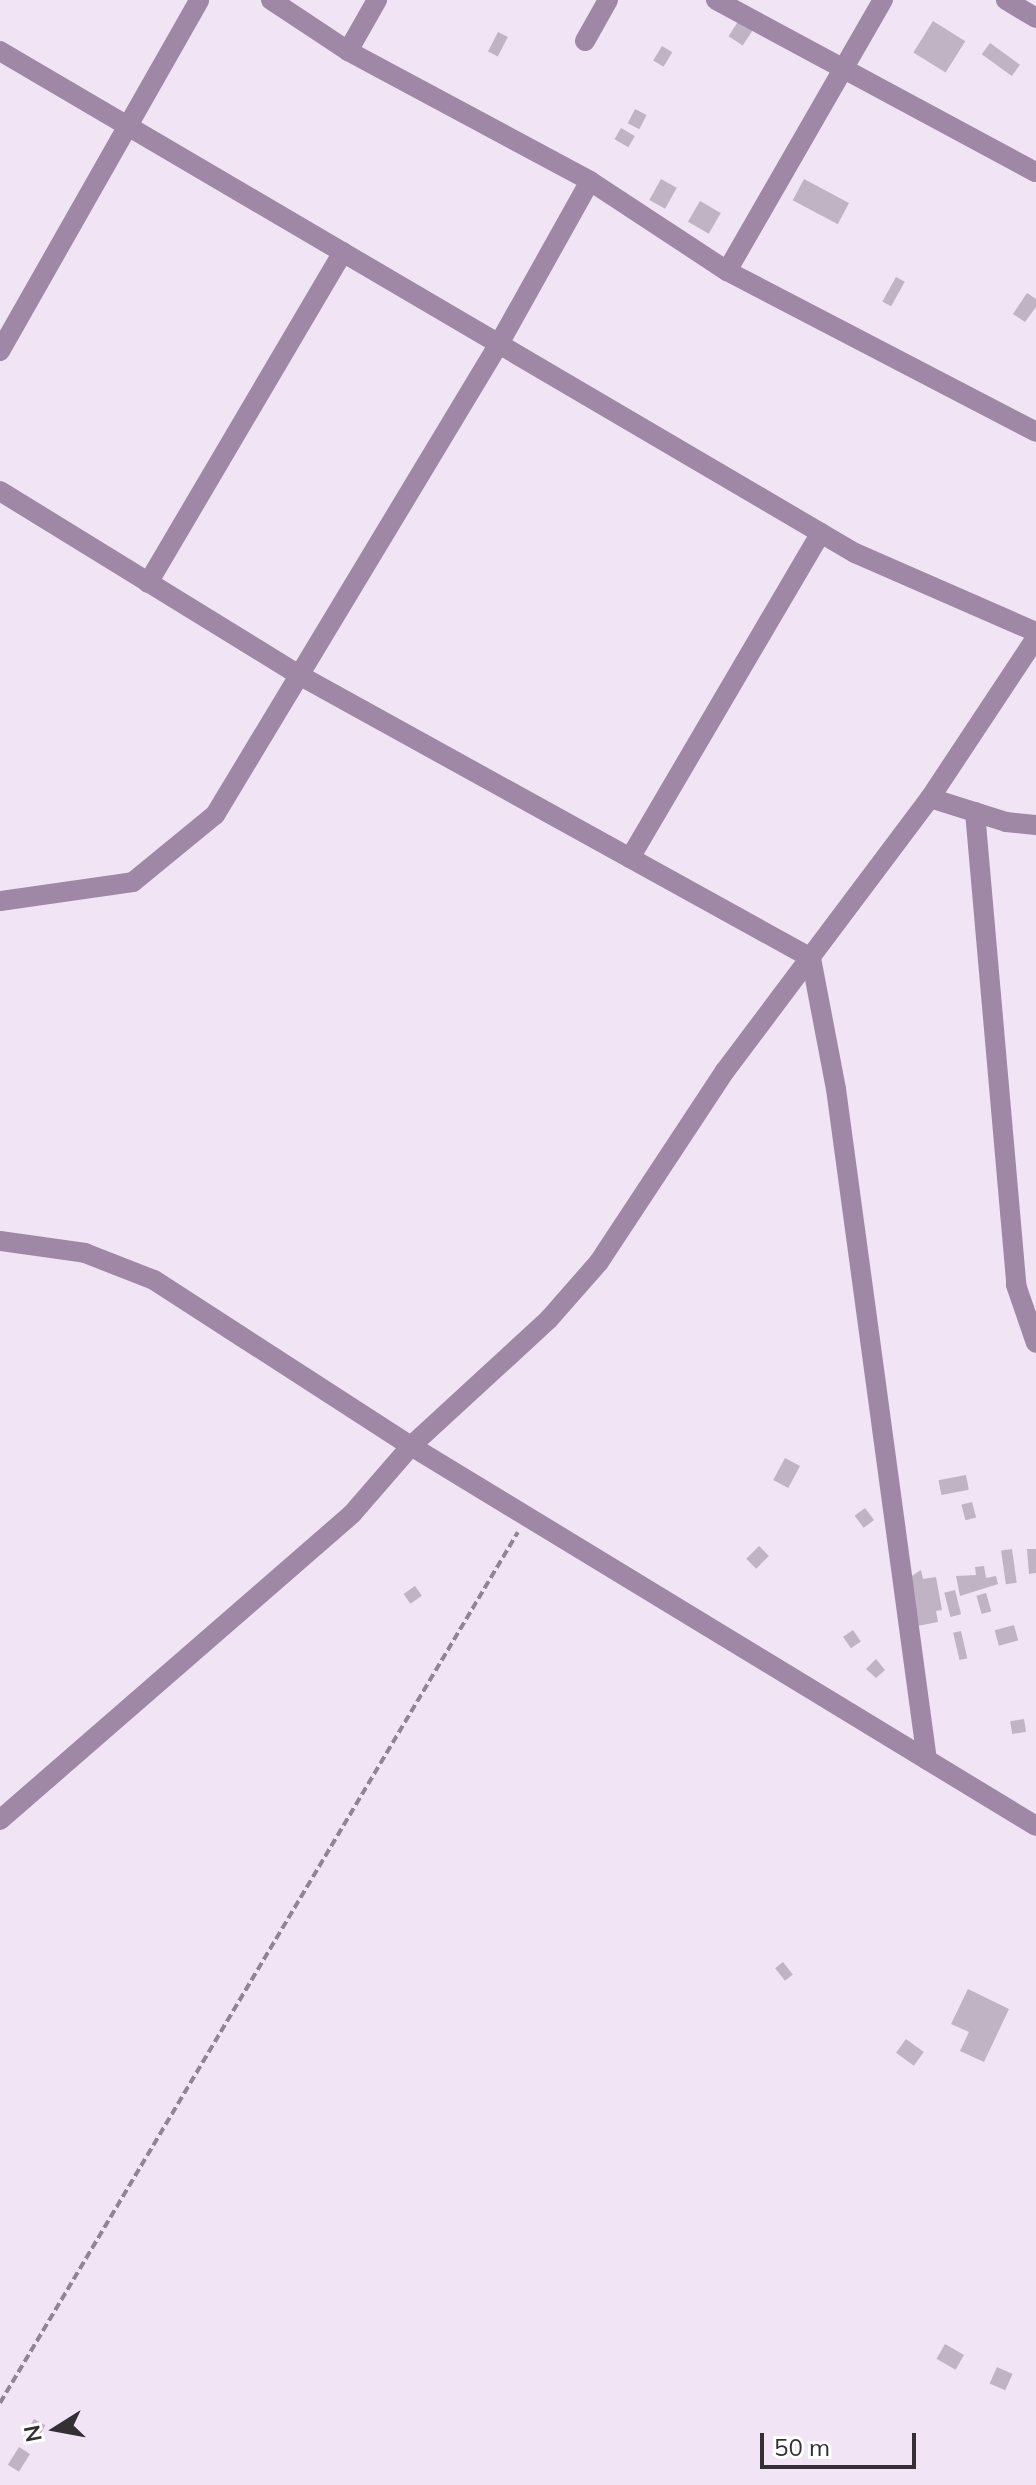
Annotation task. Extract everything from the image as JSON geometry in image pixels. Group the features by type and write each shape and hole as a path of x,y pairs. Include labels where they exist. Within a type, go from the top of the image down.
{"street":[{"path":"0,351 199,0"},
{"path":"271,0 348,51 590,181 727,271 1036,432"},
{"path":"348,51 377,0"},
{"path":"585,41 608,0"},
{"path":"716,0 1036,172"},
{"path":"727,271 841,66 883,0"},
{"path":"1006,0 1036,18"},
{"path":"0,51 821,533 1036,632"},
{"path":"0,901 133,882 215,815 500,342 590,181"},
{"path":"148,583 343,252"},
{"path":"0,491 299,675 811,958"},
{"path":"630,858 821,533"},
{"path":"0,1820 352,1514 411,1446 549,1319 599,1262 659,1166 930,798 1036,638"},
{"path":"930,798 975,812 1036,825"},
{"path":"975,812 1016,1285 1036,1343"},
{"path":"811,958 836,1089 927,1760"},
{"path":"0,1241 85,1253 154,1280 411,1446 1036,1826"}],"path":[{"path":"0,2403 526,1517"}],"building":[{"path":"741,17 755,26 743,46 728,36"},
{"path":"933,21 965,41 946,73 913,52"},
{"path":"498,32 508,37 498,57 488,52"},
{"path":"990,43 1020,65 1012,76 982,54"},
{"path":"662,46 672,52 664,67 653,61"},
{"path":"635,109 647,115 639,129 628,123"},
{"path":"621,128 635,136 628,147 614,139"},
{"path":"661,179 677,188 665,209 649,200"},
{"path":"804,179 849,203 838,224 793,200"},
{"path":"700,201 721,213 709,234 688,222"},
{"path":"896,277 905,282 891,306 882,301"},
{"path":"1027,293 1036,299 1036,307 1025,322 1013,314"},
{"path":"785,1458 800,1466 788,1488 773,1480"},
{"path":"966,1475 969,1490 941,1495 939,1480"},
{"path":"972,1502 976,1517 966,1520 961,1505"},
{"path":"865,1508 874,1520 864,1528 855,1516"},
{"path":"759,1546 769,1556 756,1569 746,1559"},
{"path":"1012,1549 1017,1583 1006,1584 1001,1551"},
{"path":"1027,1549 1036,1549 1036,1573 1029,1574"},
{"path":"984,1566 986,1578 996,1576 998,1584 960,1596 956,1576 976,1575 975,1567"},
{"path":"921,1570 923,1579 936,1577 942,1610 936,1611 938,1622 912,1627 907,1579"},
{"path":"415,1586 422,1596 410,1604 404,1594"},
{"path":"955,1590 961,1614 950,1617 944,1593"},
{"path":"986,1593 991,1611 982,1614 976,1596"},
{"path":"1014,1625 1018,1640 999,1646 995,1630"},
{"path":"853,1630 861,1642 851,1648 843,1637"},
{"path":"961,1631 967,1658 960,1660 953,1633"},
{"path":"876,1659 885,1670 876,1678 866,1669"},
{"path":"1024,1719 1026,1732 1012,1734 1010,1721"},
{"path":"783,1962 793,1975 785,1981 775,1968"},
{"path":"968,1989 1009,2009 984,2062 960,2051 969,2032 951,2024"},
{"path":"906,2039 924,2052 914,2066 896,2053"},
{"path":"945,2344 964,2355 956,2370 936,2359"},
{"path":"997,2367 1013,2374 1005,2390 990,2383"},
{"path":"34,2419 45,2425 35,2444 24,2437"},
{"path":"19,2447 30,2454 19,2472 8,2465"}]}
